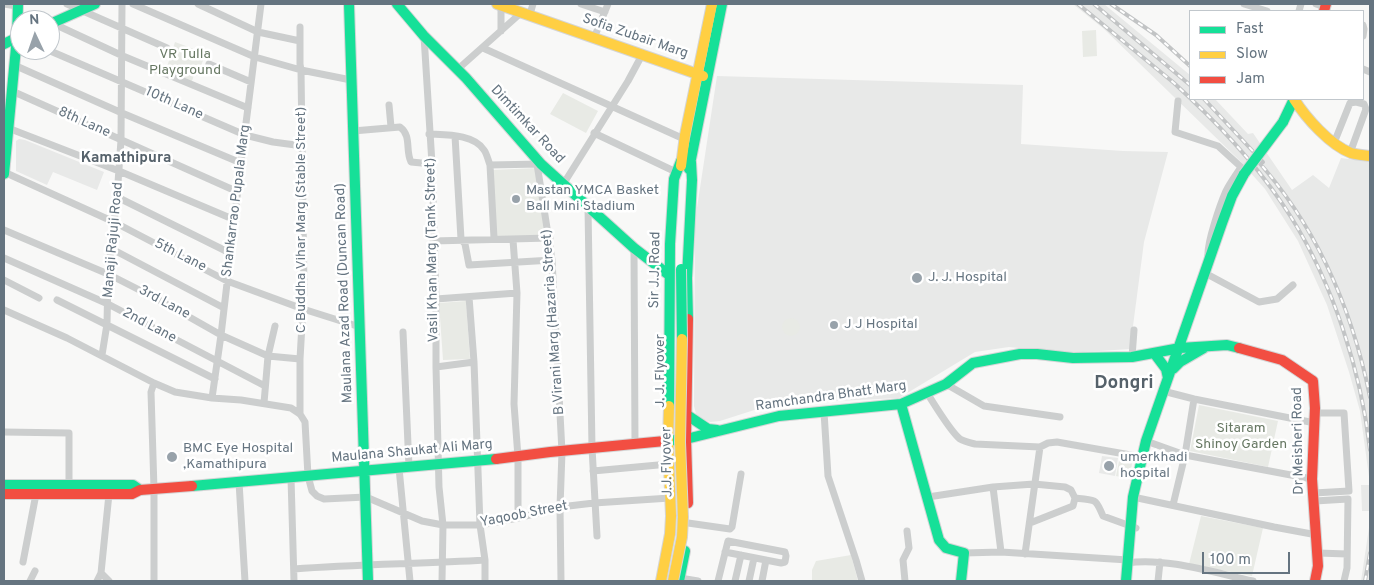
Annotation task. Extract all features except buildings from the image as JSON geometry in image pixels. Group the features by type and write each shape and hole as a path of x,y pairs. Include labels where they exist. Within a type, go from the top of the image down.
{"main road":[{"path":"60,20 95,4"},
{"name":"Maulana Azad Road (Duncan Road)","path":"350,4 368,581"},
{"name":"Dimtimkar Road","path":"397,4 424,36 458,70 539,164 564,183 588,208 634,248 675,271"},
{"name":"Sofia Zubair Marg","path":"499,4 703,76"},
{"path":"686,161 703,76 712,4"},
{"path":"677,580 687,538 688,523 686,439 687,278 692,180 686,161 684,139 722,4"},
{"path":"4,173 15,60"},
{"path":"1126,581 1127,561 1133,527 1133,497 1146,442 1232,196 1244,174 1297,101 1334,143 1350,153 1370,156"},
{"name":"Sir J.J. Road","path":"661,581 670,534 668,441 675,271 674,179 676,172 686,161"},
{"name":"J. J. Flyover","path":"666,581 675,536 676,516 674,442 676,390 675,271 686,161"},
{"name":"J.J. Flyover","path":"675,271 682,382 680,442 683,516 677,580"},
{"name":"Dr Meisheri Road","path":"1180,348 1227,345 1249,350 1282,360 1313,381 1315,418 1312,478 1318,553 1315,581"},
{"path":"1169,375 1180,362 1208,346"},
{"name":"Ramchandra Bhatt Marg","path":"686,439 779,416 901,404 946,384 973,363 1020,354 1073,358 1132,357 1180,348"},
{"path":"1154,353 1169,375"},
{"path":"901,404 941,544 948,549 964,553 961,581"},
{"path":"687,415 708,428 720,431"},
{"name":"Maulana Shaukat Ali Marg","path":"4,494 132,494 140,490 518,457 686,439"},
{"name":"Maulana Shaukat Ali Marg","path":"4,485 133,485 140,490"}],"street":[{"path":"4,4 18,5"},
{"path":"67,4 167,48"},
{"name":"Manaji Rajuji Road","path":"102,355 107,324 108,274 117,197 121,140 122,4"},
{"path":"133,4 255,57 301,70 351,80"},
{"path":"198,4 258,32 300,41"},
{"name":"Shankarrao Pupala Marg","path":"212,398 218,362 240,163 261,4"},
{"path":"499,4 501,31"},
{"path":"458,70 501,31 526,13 533,4"},
{"path":"581,4 605,12"},
{"path":"594,38 608,4"},
{"path":"1244,4 1264,10"},
{"name":"C Buddha Vihar Marg (Stable Street)","path":"300,27 304,309 300,358 300,414 305,422 308,476"},
{"path":"60,28 248,108"},
{"name":"Vasil Khan Marg (Tank Street)","path":"424,36 432,164 436,367 443,525 442,581"},
{"path":"483,48 684,139"},
{"path":"564,183 628,81 642,54"},
{"name":"10th Lane","path":"60,55 245,135 273,142 303,146"},
{"path":"209,64 251,82"},
{"path":"14,65 122,114 240,163"},
{"name":"8th Lane","path":"12,91 238,192"},
{"path":"1178,101 1174,132 1218,146 1241,167 1226,191 1207,250 1208,263"},
{"path":"1334,143 1350,103 1364,104 1366,109 1350,153"},
{"path":"389,104 391,127"},
{"path":"353,131 391,127 400,128 405,131 408,138 408,156 411,162 432,164"},
{"path":"8,128 119,171 235,220"},
{"path":"594,133 676,172"},
{"path":"429,134 455,136 476,141 484,149 490,164 494,238"},
{"path":"455,136 461,239 465,244 469,265 552,260"},
{"path":"490,164 539,164"},
{"name":"B Virani Marg (Hazaria Street)","path":"539,164 552,260 562,452 560,507 561,581"},
{"name":"5th Lane","path":"4,173 114,222 227,281 360,327"},
{"path":"117,197 230,253"},
{"path":"588,208 592,448 597,536"},
{"name":"3rd Lane","path":"4,230 108,274 162,301 221,335 268,356"},
{"path":"433,240 550,238"},
{"path":"513,240 517,293 514,404 518,457 518,518"},
{"path":"110,248 224,308"},
{"path":"634,248 635,444"},
{"name":"2nd Lane","path":"4,258 108,304 265,386"},
{"path":"1205,273 1259,302 1277,299 1293,285"},
{"path":"4,280 39,298"},
{"path":"436,299 517,293"},
{"path":"470,297 480,525 485,560 485,581"},
{"path":"57,300 215,379"},
{"path":"4,310 102,355 175,392 264,403 291,408 300,414"},
{"path":"264,403 268,356 275,326"},
{"path":"1132,357 1134,330"},
{"path":"403,332 403,512 410,581"},
{"path":"268,356 300,358"},
{"path":"436,367 474,362"},
{"path":"154,383 151,392 154,581"},
{"path":"946,384 984,406 1060,416"},
{"path":"1163,391 1194,399 1315,418 1344,414 1349,491 1314,497"},
{"path":"927,393 961,439 976,444 1040,447 1048,443 1057,442 1142,457"},
{"path":"1173,505 1185,455 1194,399"},
{"path":"824,412 828,476 862,581"},
{"path":"4,432 69,433 71,437 69,484"},
{"path":"1146,442 1185,455 1312,478"},
{"path":"1025,554 1040,447"},
{"path":"593,471 668,464"},
{"path":"731,581 719,580 732,527 741,474"},
{"name":"Yaqoob Street","path":"308,476 312,491 324,499 366,497 422,521 443,525 480,525 518,518 560,507 670,498"},
{"path":"290,478 294,581"},
{"path":"239,482 245,581"},
{"path":"928,497 1034,484 1065,487 1071,490 1076,498"},
{"path":"993,488 1000,552"},
{"path":"23,562 36,494"},
{"path":"97,581 101,573 109,494"},
{"path":"1133,497 1317,535"},
{"path":"1314,497 1348,500 1347,554 1344,581"},
{"path":"1030,523 1073,506 1076,498"},
{"path":"1076,498 1096,500 1103,516 1133,527"},
{"path":"688,523 730,529"},
{"path":"905,581 903,560 909,548 907,531"},
{"path":"725,552 784,563 785,552 728,540"},
{"path":"749,581 758,547"},
{"path":"964,553 1000,552 1127,561 1144,560 1253,581"},
{"path":"1318,553 1347,554"},
{"path":"735,581 740,555"},
{"path":"294,569 368,564 485,560"},
{"path":"762,581 766,560"},
{"path":"1158,581 1160,562"},
{"path":"30,581 35,571"},
{"path":"101,573 109,581"},
{"path":"677,580 698,581"}],"shaded area":[{"path":"1073,4 1104,4 1189,74 1189,100 1216,100 1248,134 1253,133 1292,190 1313,175 1329,188 1341,158 1370,162 1370,484 1360,411 1349,372 1327,305 1298,241 1265,189 1240,161 1104,29"},
{"name":"J. J. Hospital","path":"717,76 1023,85 1021,144 1168,152 1144,242 1130,349 1068,353 1009,347 975,352 899,398 773,404 720,421 710,422 702,419 696,414 694,406 695,221"},
{"path":"19,139 104,172 97,190 53,172 47,185 16,171 16,141"},
{"name":"umerkhadi hospital","path":"1102,456 1118,458 1115,476 1099,473"},
{"path":"1361,485 1370,485 1370,511 1362,511"},
{"path":"1370,521 1370,581 1361,581"}],"green space":[{"path":"1096,30 1097,56 1083,57 1082,31"},
{"name":"VR Tulla Playground","path":"175,42 202,52 200,56 204,58 197,76 194,75 191,84 165,73"},
{"path":"563,93 598,111 586,133 550,114"},
{"name":"Mastan YMCA Basket Ball Mini Stadium","path":"538,168 543,231 537,237 497,236 491,170"},
{"path":"466,301 470,359 443,360 439,303"},
{"path":"787,318 795,318 800,323 798,334 787,336 782,331 782,323"},
{"name":"Sitaram Shinoy Garden","path":"1199,405 1278,421 1268,467 1190,451"},
{"path":"1120,456 1133,459 1129,479 1116,476"},
{"path":"1201,516 1263,528 1252,576 1189,564"},
{"path":"851,555 858,581 812,581 812,570 816,561"}],"railway":[{"path":"1078,4 1189,97"},
{"path":"1094,4 1189,84"},
{"path":"1111,4 1156,35 1189,65"},
{"path":"1192,100 1232,140 1257,170 1291,217 1306,243 1320,271 1343,329 1360,390 1370,450"},
{"path":"1205,100 1263,162"},
{"path":"1255,158 1296,211 1329,270 1353,332 1370,397"},
{"path":"1365,581 1370,553"}],"traffic: fast":[{"path":"4,174 17,37 18,4"},
{"path":"60,20 95,4"},
{"path":"349,4 368,581"},
{"path":"397,4 424,36 466,78 541,164 634,248 669,275"},
{"path":"689,169 722,4"},
{"path":"4,44 10,41"},
{"path":"1283,122 1294,100"},
{"path":"1244,174 1283,122"},
{"path":"669,406 670,244 674,179 681,161"},
{"path":"688,319 687,278 692,180 691,162"},
{"path":"1126,581 1133,497 1146,441 1222,223 1232,196 1244,174"},
{"path":"681,269 682,339"},
{"path":"665,441 686,439 779,416 901,404 946,384 973,363 1020,354 1073,358 1132,357 1180,348 1227,345 1239,348"},
{"path":"1173,369 1180,362 1204,348"},
{"path":"1154,353 1166,369 1168,378"},
{"path":"901,404 939,540 946,548 964,553 961,581"},
{"path":"687,415 708,429 717,430"},
{"path":"192,486 496,459"},
{"path":"4,485 133,485 140,490"},
{"path":"679,581 685,551"}],"traffic: slow":[{"path":"497,4 703,76"},
{"path":"681,166 685,135 712,4"},
{"path":"1295,100 1312,122 1335,144 1351,153 1370,156"},
{"path":"673,581 682,537 683,517 680,442 682,339"},
{"path":"661,581 670,534 671,516 668,441 669,406"}],"traffic: jam":[{"path":"1324,10 1326,4"},
{"path":"688,319 686,439 688,503"},
{"path":"1239,348 1282,360 1313,381 1315,408 1312,479 1318,566 1315,581"},
{"path":"496,459 665,441"},
{"path":"4,494 132,494 140,490 192,486"}],"place":[{"name":"Mastan YMCA Basket Ball Mini Stadium","path":"516,199"},
{"name":"J. J. Hospital","path":"917,278"},
{"name":"J J Hospital","path":"834,325"},
{"name":"BMC Eye Hospital ,Kamathipura","path":"172,457"},
{"name":"umerkhadi hospital","path":"1109,466"}],"district":[{"name":"Kamathipura","path":"126,159"},
{"name":"Dongri","path":"1124,384"}]}
